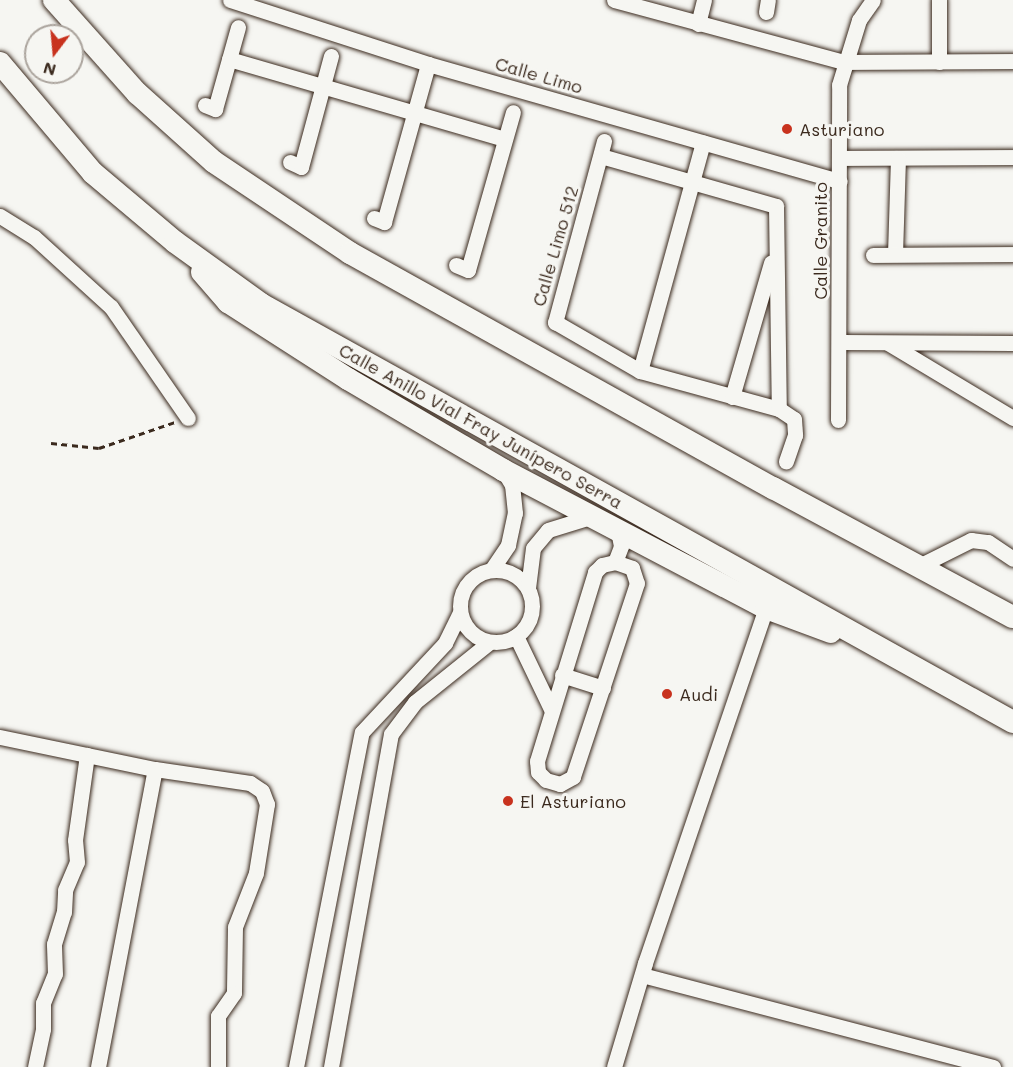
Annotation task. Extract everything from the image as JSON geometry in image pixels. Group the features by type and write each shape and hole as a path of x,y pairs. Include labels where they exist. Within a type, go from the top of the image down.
{"highway":[{"path":"54,0 137,93 197,147 296,218 454,312 773,488 1013,616"},
{"name":"Calle Anillo Vial Fray Junípero Serra","path":"0,63 93,173 175,242 261,304 1013,722"},
{"path":"175,242 228,302 348,379 503,470 766,608 898,657"}],"street":[{"name":"Calle Limo","path":"230,0 428,64 840,181"},
{"path":"614,0 843,62 1013,61"},
{"path":"698,24 704,0"},
{"name":"Calle Granito","path":"838,420 841,342 839,85 843,62 859,20 873,0"},
{"path":"939,0 939,62"},
{"path":"205,105 215,109 238,27"},
{"path":"290,162 301,167 331,56"},
{"path":"229,59 505,139"},
{"path":"374,218 384,222 428,64"},
{"path":"456,265 468,270 513,112"},
{"path":"640,371 703,143"},
{"name":"Calle Limo 512","path":"602,148 693,182 776,206 778,410 640,371 555,322 602,148"},
{"path":"839,158 1013,157"},
{"path":"895,254 898,158"},
{"path":"0,216 34,237 111,307 188,418"},
{"name":"Calle Limo 512","path":"732,397 776,249"},
{"path":"873,255 1013,254"},
{"path":"841,342 1013,343"},
{"path":"888,343 1013,418"},
{"path":"778,410 794,419 795,435 786,461"},
{"path":"296,1067 362,732 445,643 460,612 461,597 467,583 492,569 508,545 515,513 512,485 503,470"},
{"path":"331,1067 391,734 416,702 490,642 516,636 532,614 528,588 533,548 548,530 590,517"},
{"path":"615,562 621,546 618,530"},
{"path":"921,565 971,540 988,542 1013,559"},
{"path":"632,568 648,548"},
{"path":"615,562 632,568 637,583 573,777 560,784 546,780 538,772 537,761 594,572 602,565 615,562"},
{"path":"492,569 519,577 528,588"},
{"path":"614,1067 642,975 766,608"},
{"path":"460,612 466,626 490,642"},
{"path":"516,636 551,709"},
{"path":"562,675 603,687"},
{"path":"0,737 155,769 250,783 262,791 267,804 256,873 236,927 234,993 218,1016 218,1067"},
{"path":"35,1067 43,1029 44,1003 55,974 54,944 64,912 65,890 77,862 75,840 87,755"},
{"path":"98,1067 155,769"},
{"path":"642,975 993,1067"}],"path":[{"path":"51,443 99,448 188,418"}],"place":[{"name":"Asturiano","path":"787,129"},
{"name":"Audi","path":"667,694"},
{"name":"El Asturiano","path":"508,801"}]}
